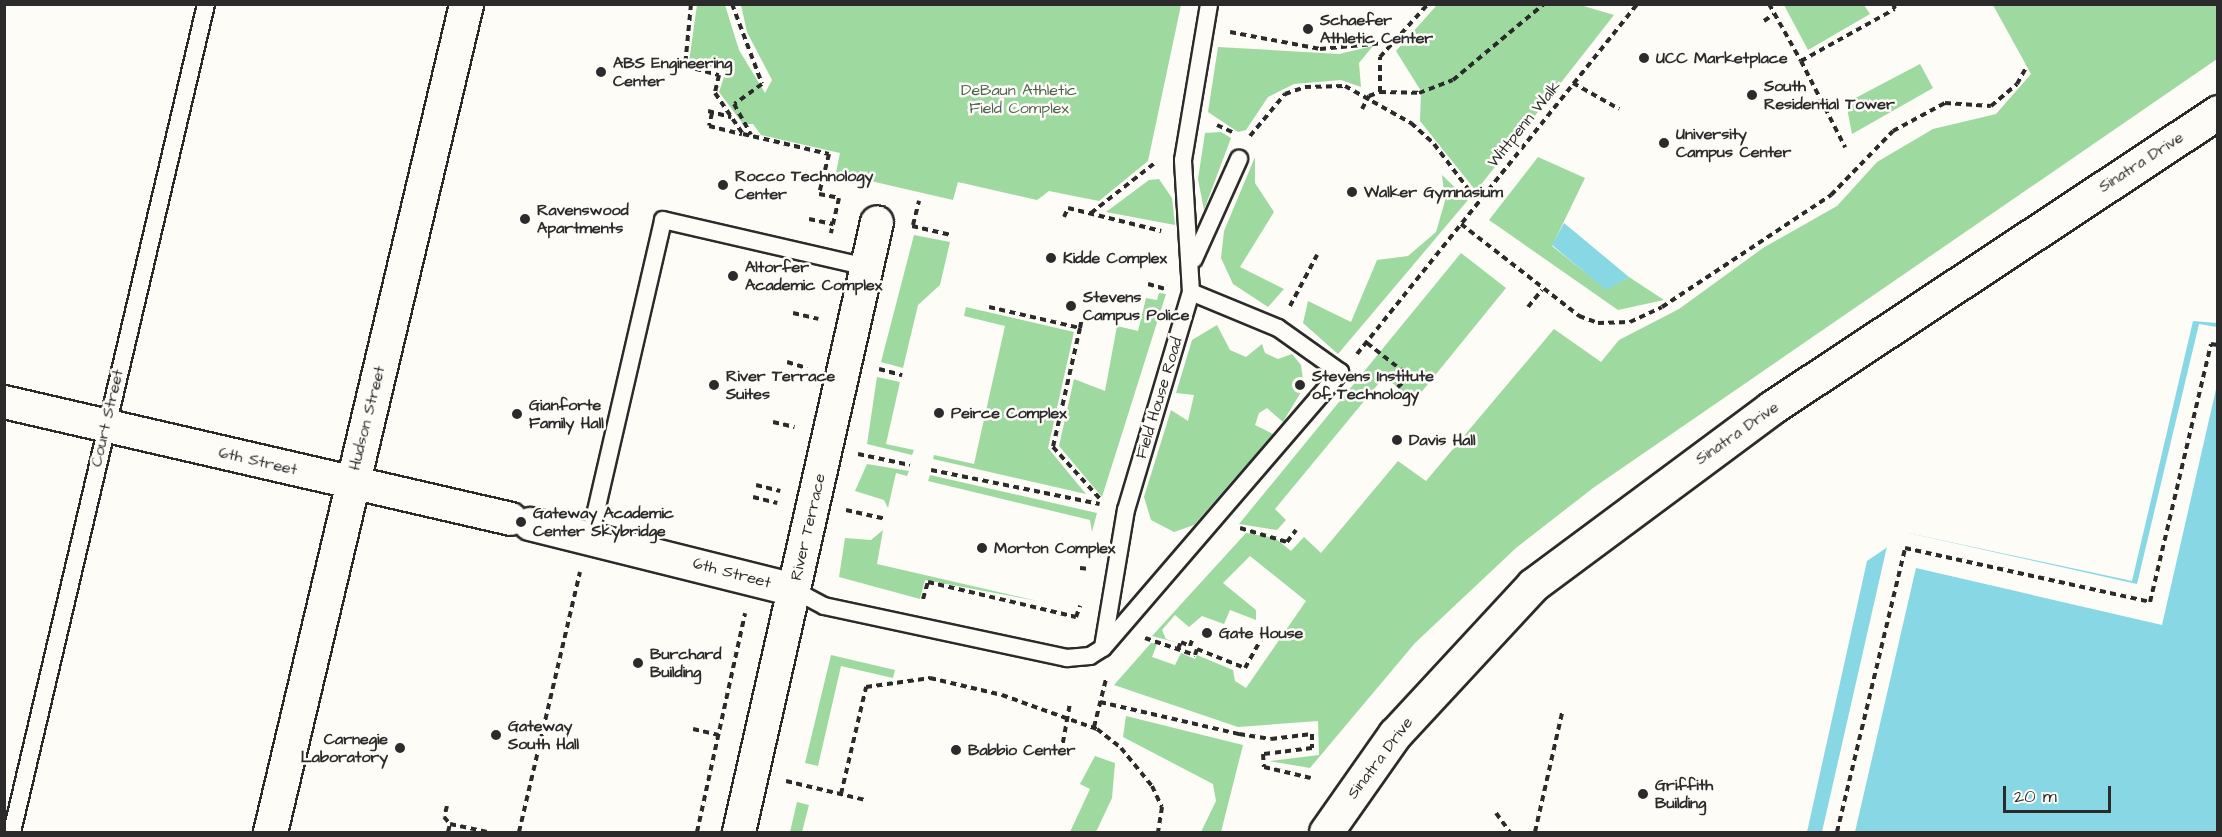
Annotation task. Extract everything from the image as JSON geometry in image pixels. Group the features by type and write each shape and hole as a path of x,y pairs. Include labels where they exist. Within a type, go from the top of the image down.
{"street":[{"name":"Hudson Street","path":"270,832 466,4"},
{"name":"Sinatra Drive","path":"1326,832 1395,734 1533,585 1771,408 2217,112"},
{"name":"River Terrace","path":"739,832 877,222"},
{"name":"6th Street","path":"4,402 352,480 590,537 794,590"}],"lane":[{"name":"Court Street","path":"12,832 105,426 206,4"},
{"name":"Field House Road","path":"1103,648 1126,510 1191,292 1193,261 1185,140 1209,4"},
{"path":"1193,261 1239,159"},
{"path":"590,537 663,220 867,267"},
{"path":"794,590 824,606 1067,658 1090,656 1103,648 1340,372 1278,328 1191,292"}],"path":[{"path":"691,4 685,66 719,75 715,93 742,134"},
{"path":"732,4 762,84 734,104 752,135"},
{"path":"1380,92 1380,57 1428,4"},
{"path":"1362,108 1368,96 1380,92 1419,93 1453,80 1544,4"},
{"name":"Wittpenn Walk","path":"1340,372 1367,343 1637,4"},
{"path":"1769,4 1845,147"},
{"path":"1801,62 1895,9 1893,4"},
{"path":"1764,21 1774,14"},
{"path":"1219,30 1278,43 1334,50 1395,42"},
{"path":"1461,224 1542,290 1598,324 1638,318 1832,195 1893,130 1945,103 1991,106 2017,84 2027,66"},
{"path":"1573,83 1619,108"},
{"path":"1239,159 1276,100 1285,94 1331,85 1368,96 1434,144 1478,202"},
{"path":"732,117 710,112 710,126 829,154 819,194 838,198 833,224 832,260 816,328"},
{"path":"1091,214 1185,140"},
{"path":"1064,218 1068,208 1191,238"},
{"path":"809,219 833,224"},
{"path":"912,226 951,235"},
{"path":"1296,295 1317,255"},
{"path":"1148,284 1171,291"},
{"path":"1528,307 1542,290"},
{"path":"989,307 1080,328"},
{"path":"793,313 818,319"},
{"path":"930,470 1107,506 1053,447 1082,318"},
{"path":"1367,343 1409,376 1398,387"},
{"path":"1837,832 1905,548 2150,602 2211,344 2217,345"},
{"path":"805,377 810,358"},
{"path":"787,362 807,368"},
{"path":"889,372 902,375"},
{"path":"792,437 796,417"},
{"path":"773,422 794,427"},
{"path":"856,454 910,465"},
{"path":"775,513 782,481"},
{"path":"756,486 780,491"},
{"path":"753,497 777,503"},
{"path":"841,521 843,510"},
{"path":"873,517 886,519"},
{"path":"1231,527 1287,542 1296,530"},
{"path":"519,832 580,568"},
{"path":"1087,580 1089,570"},
{"path":"911,601 921,603 928,582 1076,616 1082,600"},
{"path":"697,832 746,606"},
{"path":"1141,637 1195,655 1197,649 1245,668 1265,632"},
{"path":"1178,649 1181,642 1190,646 1192,640"},
{"path":"841,794 866,687 930,678 962,683 1097,729 1121,748 1152,786 1161,807 1158,832"},
{"path":"1100,702 1250,735 1312,734 1312,748 1263,754 1264,767 1311,778"},
{"path":"1061,753 1065,718 1070,703"},
{"path":"1535,832 1562,713"},
{"path":"693,729 718,735"},
{"path":"786,781 865,800"},
{"path":"447,807 444,817 450,824 487,832"},
{"path":"1496,813 1510,832"},
{"path":"448,832 450,824"}],"green space":[{"name":"DeBaun Athletic Field Complex","path":"697,5 725,5 739,50 765,93 772,80 747,32 741,5 1181,5 1148,161 1099,201 1049,191 1037,200 958,182 953,200 836,173 840,153 761,135 753,124 743,124 719,92 726,71 689,62"},
{"path":"1437,5 1580,5 1614,15 1476,191 1420,121 1421,91 1396,51"},
{"path":"1784,5 1864,5 1870,14 1808,50"},
{"path":"1993,5 2217,5 2217,59 1593,488 1516,548 1415,643 1310,768 1269,761 1319,755 1318,721 1238,727 1114,685 1151,643 1157,644 1152,657 1175,665 1181,653 1195,659 1197,655 1233,670 1235,681 1246,688 1306,601 1250,556 1223,583 1256,610 1256,620 1230,610 1224,624 1202,616 1189,627 1175,615 1162,630 1166,639 1178,643 1152,636 1246,533 1275,538 1291,551 1304,537 1321,553 1398,461 1426,481 1554,329 1601,362 1619,340 1679,309 1763,248 1837,206 1877,162 1933,129 1996,114 2031,74"},
{"path":"1373,46 1359,63 1361,87 1341,80 1294,84 1268,97 1246,130 1238,132 1208,112 1218,47 1339,54"},
{"path":"1920,64 1933,88 1852,134 1846,103"},
{"path":"1221,132 1231,138 1204,210 1198,179 1205,133"},
{"path":"1255,157 1255,183 1274,212 1240,267 1284,289 1268,307 1233,284 1221,258 1224,231"},
{"path":"1538,157 1585,178 1552,246 1606,289 1629,277 1664,300 1618,310 1489,220"},
{"path":"1442,175 1468,200 1338,354 1303,323 1308,301 1351,322 1377,260 1408,256 1436,232 1445,201"},
{"path":"1159,179 1172,198 1175,225 1106,212 1149,180"},
{"path":"914,235 950,242 940,285 918,305 903,368 881,362"},
{"path":"1461,253 1506,288 1415,400 1384,377 1275,509 1286,520 1277,530 1239,524"},
{"path":"1159,293 1166,294 1102,497 1059,446 1074,379 1105,391 1117,326 1138,331 1146,298 1157,300"},
{"path":"966,307 1074,332 1048,448 1086,494 933,459 934,455 974,464 1005,326 964,316"},
{"path":"1217,325 1230,350 1246,357 1262,344 1265,353 1278,359 1292,354 1301,365 1304,387 1283,422 1267,408 1259,413 1255,425 1273,434 1194,525 1174,532 1151,520 1144,497 1171,410 1188,421 1194,395 1176,393 1192,340"},
{"path":"877,377 900,382 886,444 914,450 912,455 867,444"},
{"path":"867,464 909,471 907,476 896,473 888,508 884,500 855,491"},
{"path":"930,475 1097,513 1092,532 1090,520 928,481"},
{"path":"883,530 877,564 1038,601 925,580 920,599 839,577 845,538 871,540"},
{"path":"831,655 895,670 893,678 841,666 818,766 805,763"},
{"path":"1126,716 1243,745 1221,832 1201,832 1216,801 1213,784 1123,737"},
{"path":"1095,756 1115,763 1112,798 1096,832 1070,832 1090,789 1080,784"},
{"path":"797,802 809,805 802,832 790,832"}],"water":[{"path":"1564,223 1629,277 1606,290 1552,245"},
{"path":"2193,321 2217,323 2217,832 1807,832 1867,561 1908,533 2132,581"}],"pier":[{"path":"2199,324 2217,327 2217,385 2162,625 1916,568 1855,832 1822,832 1888,542 1904,532 2137,584"}],"place":[{"name":"Schaefer Athletic Center","path":"1308,29"},
{"name":"UCC Marketplace","path":"1644,58"},
{"name":"ABS Engineering Center","path":"601,72"},
{"name":"South Residential Tower","path":"1752,95"},
{"name":"University Campus Center","path":"1664,143"},
{"name":"Rocco Technology Center","path":"723,185"},
{"name":"Walker Gymnasium","path":"1352,192"},
{"name":"Ravenswood Apartments","path":"525,219"},
{"name":"Kidde Complex","path":"1051,258"},
{"name":"Altorfer Academic Complex","path":"733,276"},
{"name":"Stevens Campus Police","path":"1071,306"},
{"name":"River Terrace Suites","path":"714,385"},
{"name":"Stevens Institute of Technology","path":"1300,385"},
{"name":"Peirce Complex","path":"939,413"},
{"name":"Gianforte Family Hall","path":"517,414"},
{"name":"Davis Hall","path":"1397,440"},
{"name":"Gateway Academic Center Skybridge","path":"521,522"},
{"name":"Morton Complex","path":"982,548"},
{"name":"Gate House","path":"1207,633"},
{"name":"Burchard Building","path":"638,663"},
{"name":"Gateway South Hall","path":"496,735"},
{"name":"Carnegie Laboratory","path":"400,748"},
{"name":"Babbio Center","path":"956,750"},
{"name":"Griffith Building","path":"1643,794"}]}
